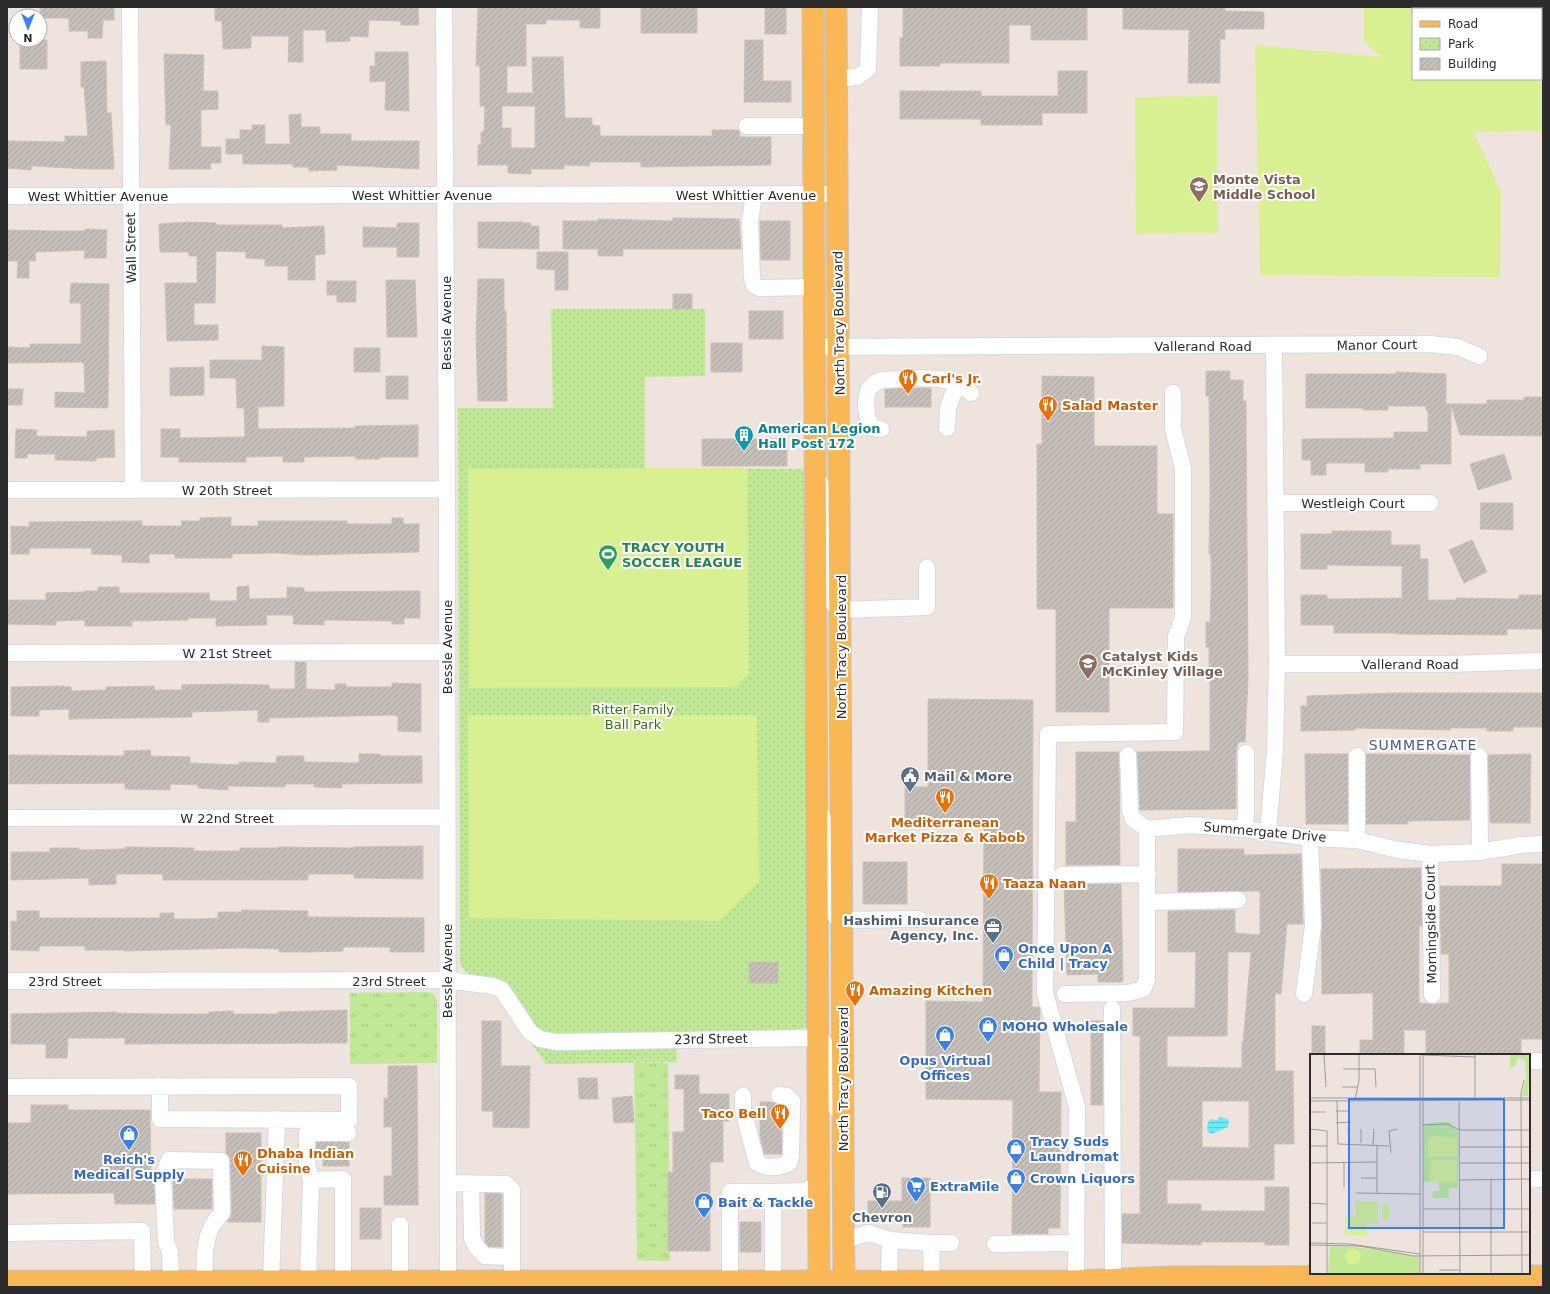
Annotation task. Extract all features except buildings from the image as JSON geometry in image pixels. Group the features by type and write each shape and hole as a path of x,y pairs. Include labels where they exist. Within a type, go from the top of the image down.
{"main road":[{"name":"North Tracy Boulevard","path":"813,7 819,1284"},
{"name":"North Tracy Boulevard","path":"836,7 844,1284"},
{"path":"7,1281 400,1281 448,1284 512,1280 577,1284 730,1281 773,1281 819,1284 889,1282 1074,1284 1112,1280 1170,1277 1304,1282 1502,1282 1543,1276"}],"street":[{"name":"Wall Street","path":"130,7 133,490"},
{"name":"Bessle Avenue","path":"444,7 447,489 446,652 449,1183 448,1284"},
{"path":"836,80 859,76 868,69 870,7"},
{"path":"747,126 814,126"},
{"name":"West Whittier Avenue","path":"7,196 837,194"},
{"path":"754,195 750,221 752,279 754,285 759,288 814,286"},
{"name":"Manor Court","path":"1274,346 1430,344 1458,347 1479,356"},
{"path":"1268,832 1275,750 1277,664 1274,346"},
{"name":"Vallerand Road","path":"814,347 1274,346"},
{"path":"881,429 872,428 868,421 867,396 869,388 874,383 882,380 947,380 958,382 971,393"},
{"path":"1074,1284 1076,1243 1077,1107 1045,993 1048,734 1175,732 1176,637 1183,617 1183,468 1173,429 1173,393"},
{"path":"947,428 948,408 953,394"},
{"path":"815,469 826,503 828,593 834,606 840,610 886,610 927,607 927,568"},
{"name":"W 20th Street","path":"7,490 447,489"},
{"name":"Westleigh Court","path":"1275,502 1430,503"},
{"name":"W 21st Street","path":"7,653 446,652"},
{"name":"Vallerand Road","path":"1277,664 1447,664 1543,661"},
{"path":"1244,829 1246,814 1246,753"},
{"path":"1065,994 1128,993 1143,989 1147,980 1147,829 1133,819 1130,810 1128,755"},
{"path":"1357,756 1357,840"},
{"path":"1479,756 1480,852"},
{"path":"817,794 826,830 830,906 837,918 842,920 919,919"},
{"name":"W 22nd Street","path":"7,818 447,817"},
{"name":"Summergate Drive","path":"1147,829 1190,825 1244,829 1310,838 1357,840 1398,850 1430,854 1480,852 1522,845 1543,844"},
{"path":"1304,994 1313,926 1310,838"},
{"name":"Morningside Court","path":"1430,854 1432,995"},
{"path":"1062,875 1148,874"},
{"path":"1147,902 1238,900"},
{"name":"23rd Street","path":"7,981 447,980 493,986 502,990 530,1032 540,1039 556,1042 817,1038"},
{"path":"1112,1009 1112,1280"},
{"path":"817,1038 823,1041 830,1053 831,1098 843,1117"},
{"path":"7,1087 160,1086 348,1086 348,1120 160,1119 160,1086"},
{"path":"743,1096 743,1110 757,1164 764,1167 781,1167 789,1163 791,1156 792,1101 787,1096 779,1095"},
{"path":"277,1120 290,1282"},
{"path":"290,1282 311,1180 307,1164 307,1133 348,1133"},
{"path":"171,1281 170,1252 166,1242 163,1177 169,1160 221,1160 222,1213 213,1222 204,1252 205,1281"},
{"path":"311,1180 342,1179 343,1281"},
{"path":"730,1281 730,1192 806,1191 818,1182"},
{"path":"449,1183 506,1184 512,1190 512,1280"},
{"path":"471,1183 472,1238 474,1243 485,1256 512,1256"},
{"path":"773,1192 773,1281"},
{"path":"400,1225 400,1281"},
{"path":"7,1233 142,1231 143,1281"},
{"path":"844,1240 869,1233 890,1240 951,1243"},
{"path":"889,1282 890,1240"},
{"path":"931,1243 932,1282"},
{"path":"995,1244 1076,1243"}],"green space":[{"path":"1364,7 1543,7 1543,131 1474,132 1501,192 1500,277 1260,275 1255,45 1382,57 1364,42"},
{"path":"1217,96 1218,233 1136,234 1135,97"},
{"name":"Ritter Family Ball Park","path":"551,309 705,309 705,376 645,377 645,468 807,469 808,1022 805,1028 796,1029 796,1046 676,1044 677,1062 546,1064 501,1000 495,981 480,978 466,972 460,963 458,408 553,408"},
{"name":"TRACY YOUTH SOCCER LEAGUE","path":"747,468 749,674 734,687 469,688 468,469"},
{"path":"468,715 757,715 759,882 719,921 469,918"},
{"path":"429,992 435,995 437,1001 437,1063 350,1064 350,993"},
{"path":"634,1063 668,1063 670,1261 637,1260"}],"water":[{"path":"1220,1117 1228,1119 1228,1127 1211,1134 1207,1131 1208,1122 1211,1119 1217,1120"}],"place":[{"name":"Monte Vista Middle School","path":"1199,203"},
{"name":"Carl's Jr.","path":"908,395"},
{"name":"Salad Master","path":"1048,422"},
{"name":"American Legion Hall Post 172","path":"744,452"},
{"name":"TRACY YOUTH SOCCER LEAGUE","path":"608,571"},
{"name":"Catalyst Kids McKinley Village","path":"1088,680"},
{"name":"Mail & More","path":"910,793"},
{"name":"Mediterranean Market Pizza & Kabob","path":"945,814"},
{"name":"Taaza Naan","path":"989,900"},
{"name":"Hashimi Insurance Agency, Inc.","path":"993,944"},
{"name":"Once Upon A Child | Tracy","path":"1004,972"},
{"name":"Amazing Kitchen","path":"855,1007"},
{"name":"MOHO Wholesale","path":"988,1043"},
{"name":"Opus Virtual Offices","path":"945,1052"},
{"name":"Taco Bell","path":"780,1130"},
{"name":"Reich's Medical Supply","path":"129,1151"},
{"name":"Tracy Suds Laundromat","path":"1016,1165"},
{"name":"Dhaba Indian Cuisine","path":"243,1177"},
{"name":"Crown Liquors","path":"1016,1195"},
{"name":"ExtraMile","path":"916,1203"},
{"name":"Chevron","path":"882,1209"},
{"name":"Bait & Tackle","path":"704,1219"}],"district":[{"name":"SUMMERGATE","path":"1423,745"}]}
